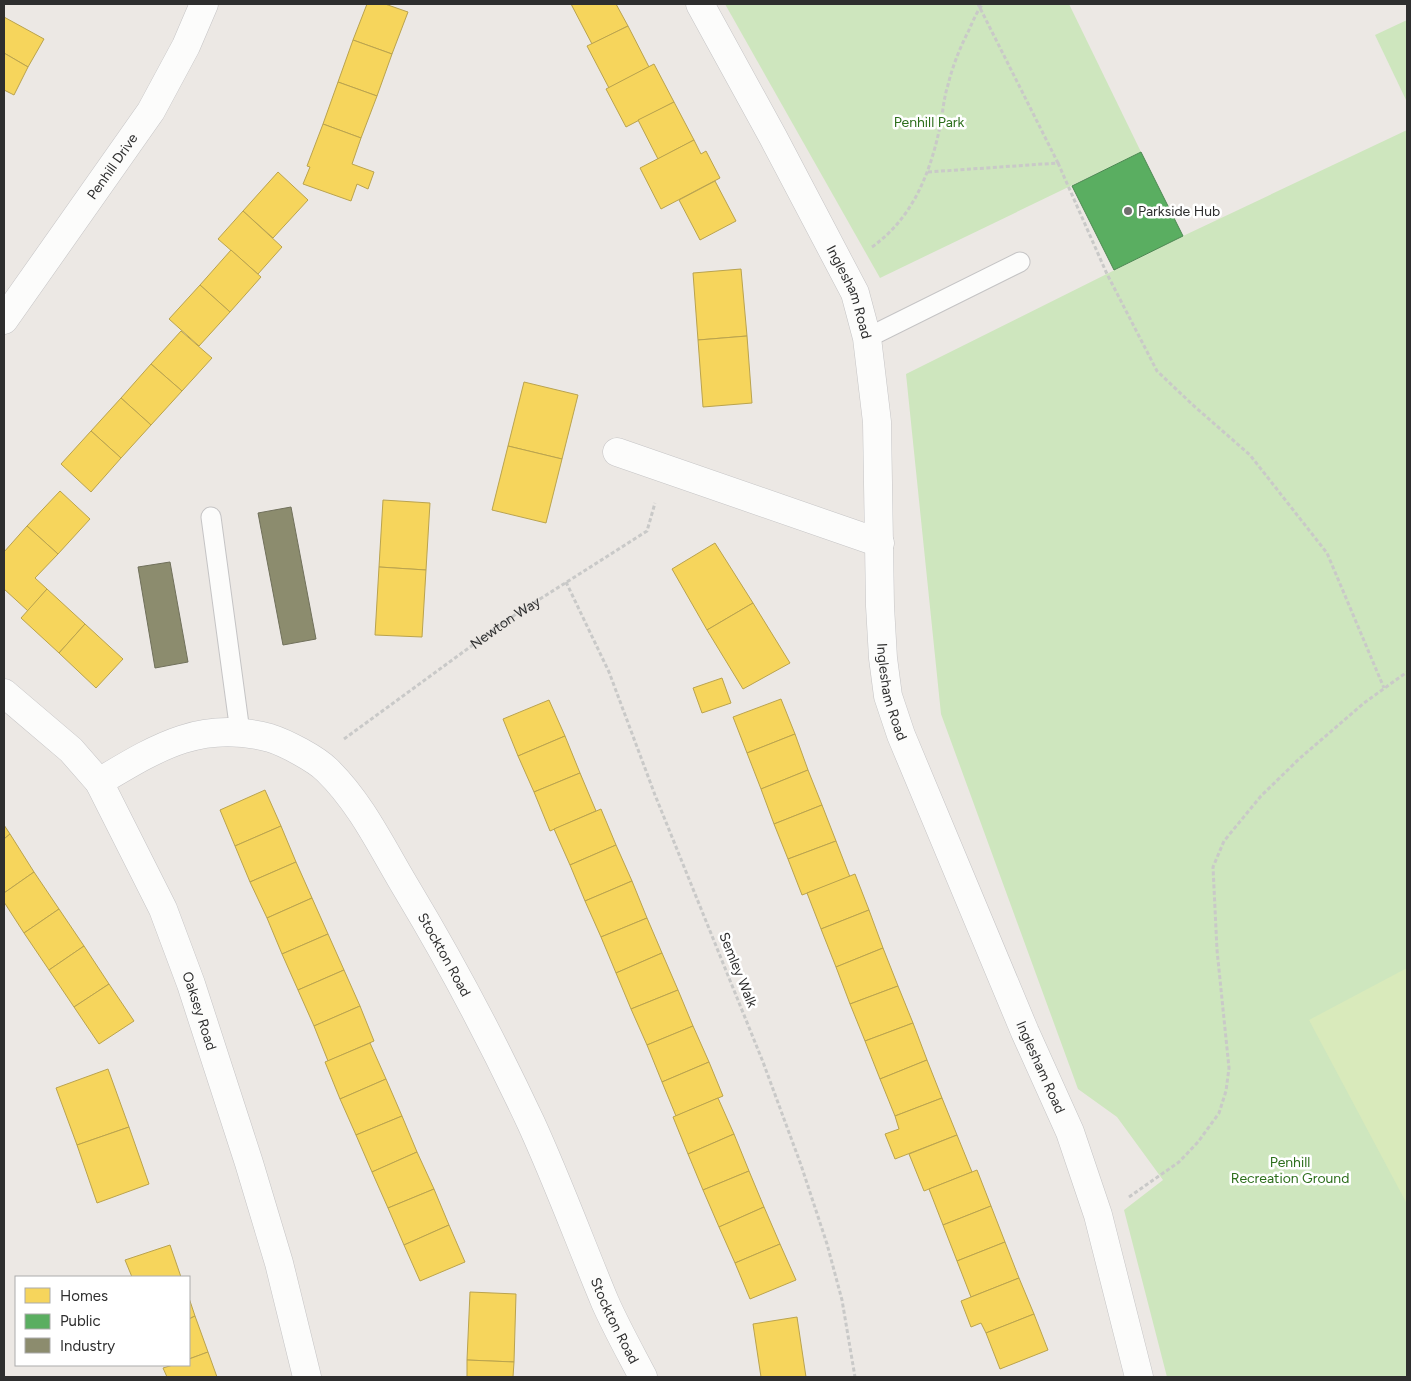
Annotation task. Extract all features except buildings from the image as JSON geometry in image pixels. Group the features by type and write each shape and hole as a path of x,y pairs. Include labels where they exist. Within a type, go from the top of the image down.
{"street":[{"name":"Penhill Drive","path":"4,320 151,111 186,46 204,4"},
{"name":"Inglesham Road","path":"700,4 855,293 867,338 878,422 880,606 883,658 888,696 901,735 1025,1032 1070,1132 1098,1215 1138,1377"},
{"path":"617,452 880,543"},
{"name":"Oaksey Road","path":"4,693 71,750 99,782 163,908 191,984 249,1163 277,1254 308,1377"},
{"name":"Stockton Road","path":"99,782 148,754 181,739 205,733 240,732 272,739 302,753 326,768 357,804 437,940 482,1022 531,1123 606,1304 643,1377"}],"lane":[{"path":"867,338 1020,262"},
{"path":"210,517 240,732"}],"path":[{"path":"841,264 865,252 886,237 903,218 916,198 928,172 948,85 980,5"},
{"path":"980,5 1058,164 1107,274 1157,371 1250,455 1327,553 1384,688"},
{"path":"928,172 1058,164"},
{"name":"Newton Way","path":"326,768 340,743 506,620 647,531 666,469"},
{"name":"Semley Walk","path":"566,582 609,672 655,795 763,1062 798,1156 827,1244 842,1300 855,1377"},
{"path":"1098,1215 1132,1195 1179,1162 1198,1142 1219,1113 1226,1091 1229,1068 1216,950 1213,867 1224,841 1261,796 1299,759 1364,703 1407,672"}],"green space":[{"name":"Penhill Park","path":"725,4 1069,4 1141,152 880,278"},
{"path":"1407,20 1407,102 1375,35"},
{"name":"Penhill Recreation Ground","path":"1407,130 1407,1377 1167,1377 1124,1210 1163,1180 1117,1117 1078,1089 941,714 906,374 1183,236"},
{"path":"1407,968 1407,1204 1309,1020"}],"place":[{"name":"Parkside Hub","path":"1128,211"}]}
